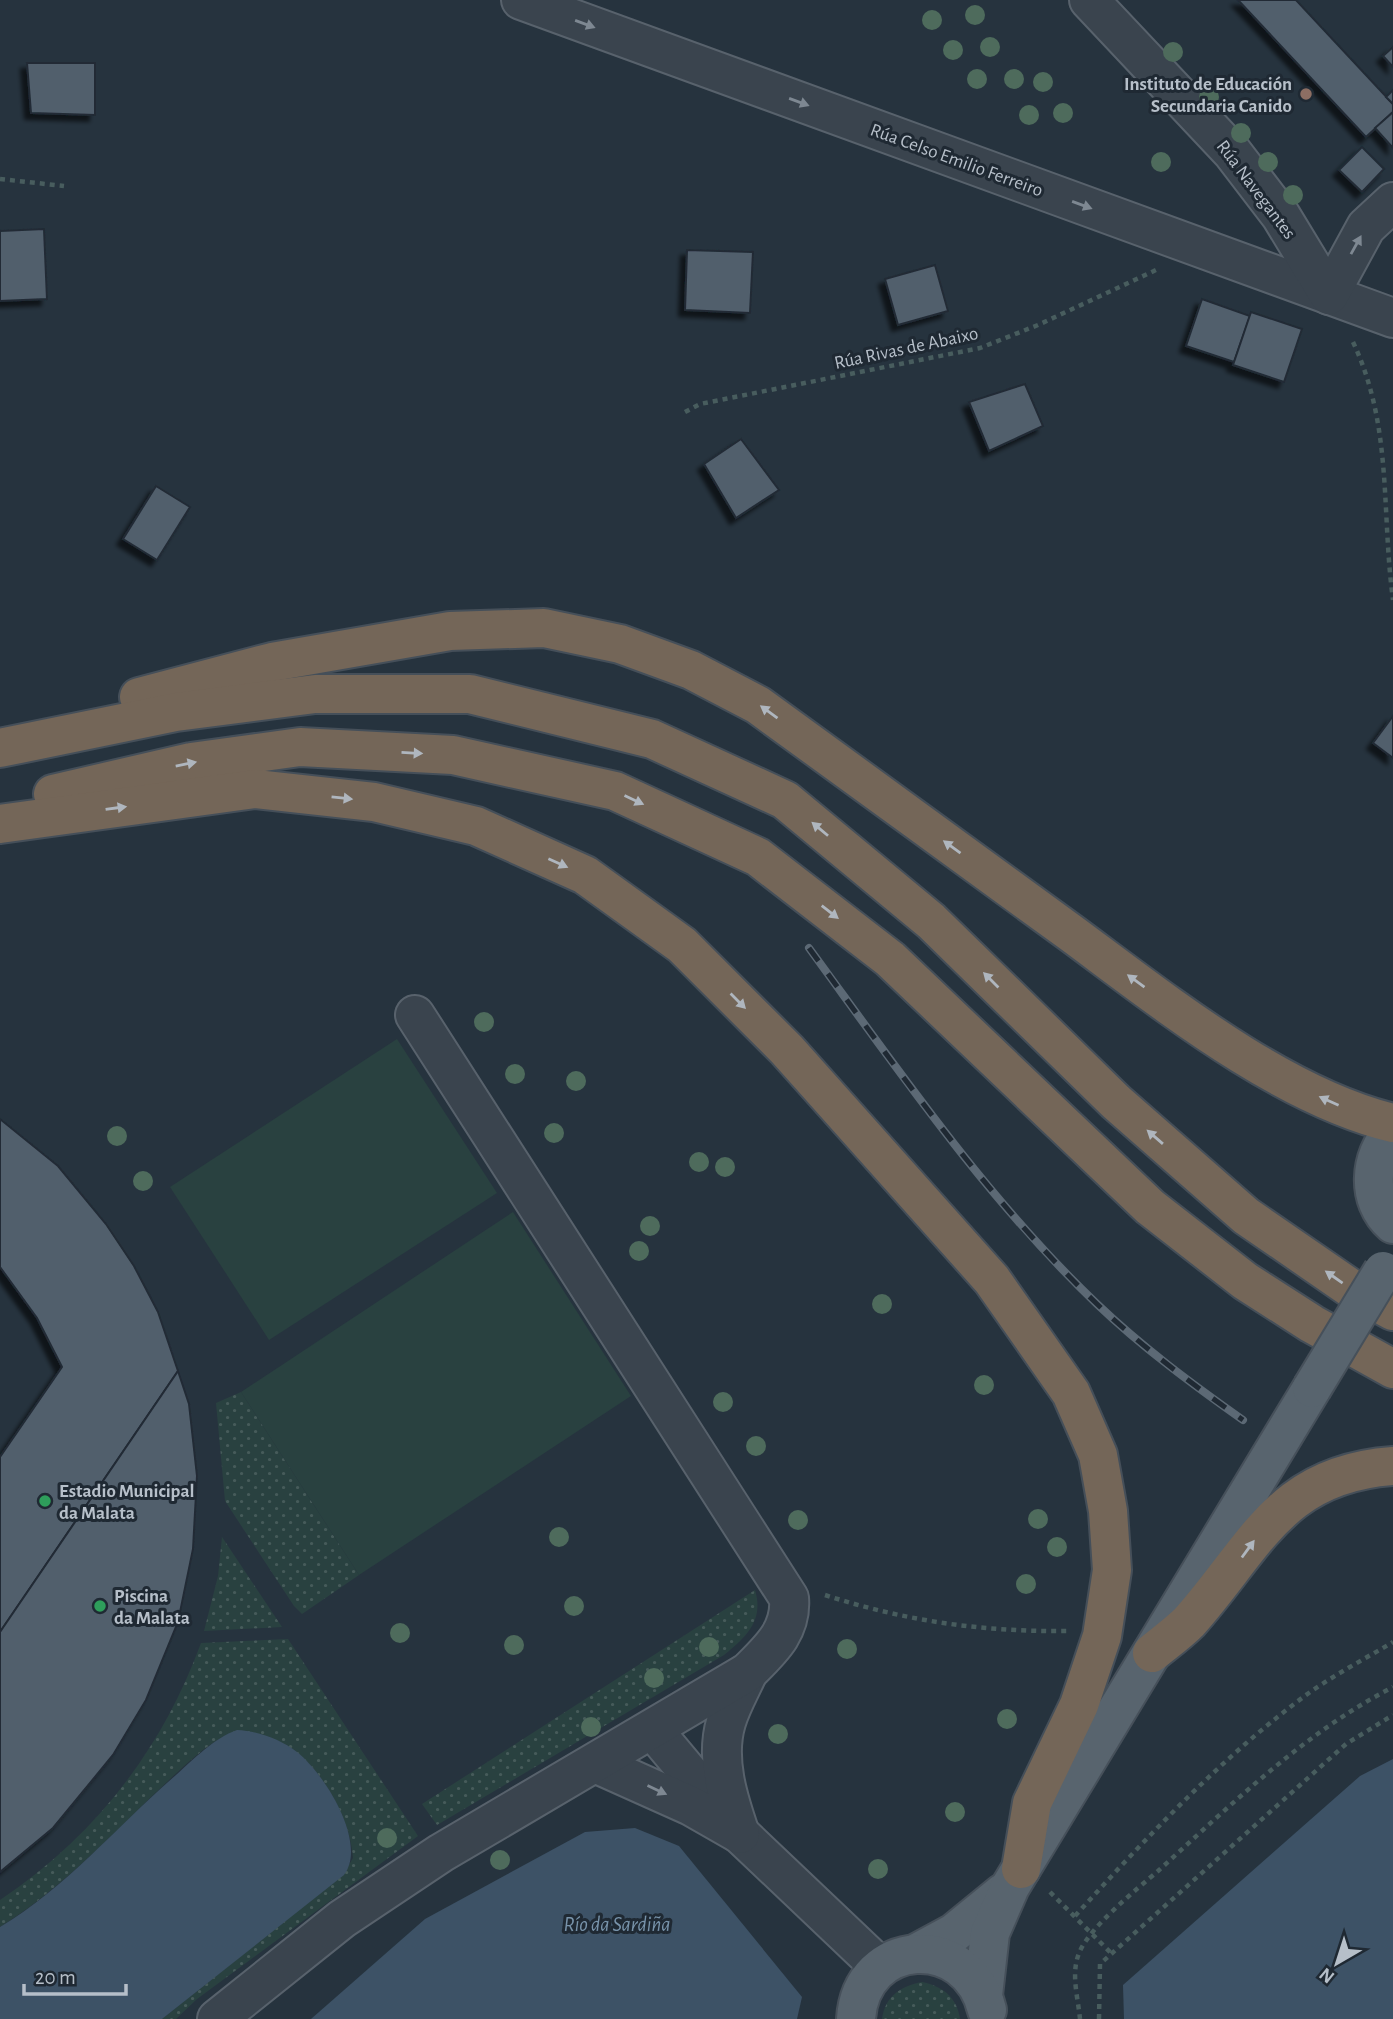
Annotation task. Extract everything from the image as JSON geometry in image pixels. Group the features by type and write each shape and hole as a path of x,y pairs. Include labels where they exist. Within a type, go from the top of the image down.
{"highway":[{"path":"0,729 272,662 450,631 544,628 620,644 691,670 758,705 1187,1018 1307,1092 1361,1116 1393,1124"},
{"path":"0,748 176,712 315,694 470,694 652,739 785,800 931,921 1115,1102 1246,1216 1349,1287 1393,1311"},
{"path":"0,806 191,762 300,747 453,755 615,791 758,857 890,959 1150,1206 1245,1281 1312,1324 1393,1369"},
{"path":"0,824 255,789 374,802 476,826 584,875 682,945 787,1050 992,1280 1071,1393 1098,1455 1108,1511 1112,1570 1102,1636 1079,1705 1032,1802 1027,1882"},
{"path":"1152,1653 1187,1624 1269,1520 1295,1499 1317,1485 1364,1468 1393,1465"}],"main road":[{"path":"1393,1132 1385,1140 1376,1160 1373,1181 1378,1202 1393,1224"},
{"path":"985,2007 990,1933 1027,1882 1152,1653 1388,1262"},
{"path":"918,1953 954,1933 1027,1882"},
{"path":"856,2019 856,2004 865,1984 880,1967 897,1957 918,1953 938,1955 957,1964 972,1977 985,2007"}],"street":[{"name":"Rúa Celso Emilio Ferreiro","path":"521,0 1391,319"},
{"name":"Rúa Navegantes","path":"1089,0 1232,152 1281,216 1329,295"},
{"path":"1329,295 1366,227 1393,202"},
{"path":"217,2019 342,1919 441,1853 748,1672 784,1631 791,1616 789,1598 415,1015"},
{"path":"740,1834 728,1799 722,1752 726,1722 748,1672"},
{"path":"653,1730 740,1834 880,1967"},
{"path":"595,1763 691,1806 740,1834"}],"path":[{"path":"0,179 64,186"},
{"name":"Rúa Rivas de Abaixo","path":"685,412 701,404 980,348 1160,269"},
{"path":"1329,295 1366,367 1380,417 1393,600"},
{"path":"823,1594 938,1624 1007,1632 1075,1631"},
{"path":"1075,1916 1161,1821 1245,1745 1303,1697 1393,1642"},
{"path":"1080,2019 1074,1971 1080,1949 1116,1908 1264,1776 1347,1711 1393,1686"},
{"path":"1099,2019 1100,1964 1346,1744 1393,1715"},
{"path":"1027,1882 1075,1916 1111,1953"}],"green space":[{"path":"397,1039 497,1193 269,1340 170,1187"},
{"path":"513,1212 631,1396 359,1575 241,1392"},
{"path":"241,1392 359,1575 302,1614 294,1606 225,1501 216,1403"},
{"path":"222,1537 282,1627 204,1631 218,1576"},
{"path":"755,1590 757,1610 752,1627 724,1655 437,1825 422,1804"},
{"path":"288,1639 418,1836 197,1999 176,2019 162,2019 343,1875 353,1858 345,1821 334,1798 320,1776 303,1758 271,1738 235,1735 222,1738 195,1756 78,1867 40,1899 0,1927 0,1900 66,1848 95,1819 145,1755 185,1682 201,1643"},
{"path":"922,1982 936,1986 947,1994 956,2005 960,2019 882,2019 890,1998 895,1993"}],"water":[{"path":"237,1730 261,1734 283,1743 297,1752 320,1776 331,1792 347,1828 351,1845 350,1861 344,1875 162,2019 0,2019 0,1927 70,1875 205,1750 220,1738"},
{"path":"1393,1759 1393,2019 1124,2019 1123,1985 1360,1776"},
{"name":"Río da Sardiña","path":"635,1828 679,1846 802,1997 797,2019 311,2019 425,1919 585,1832"}],"building":[{"path":"1238,0 1296,0 1393,104 1393,112 1366,137"},
{"path":"1393,47 1393,67 1383,56"},
{"path":"27,63 95,63 95,115 31,113"},
{"path":"1393,90 1393,104 1386,97"},
{"path":"1393,112 1393,148 1375,128"},
{"path":"1362,147 1384,169 1362,192 1339,170"},
{"path":"44,229 47,299 0,301 0,231"},
{"path":"687,250 753,252 750,313 685,310"},
{"path":"935,265 948,311 898,325 885,279"},
{"path":"1202,299 1250,316 1234,362 1186,346"},
{"path":"1251,312 1302,329 1284,382 1233,365"},
{"path":"1025,384 1043,426 989,451 969,402"},
{"path":"741,439 779,490 736,518 704,464"},
{"path":"156,486 190,507 157,560 123,539"},
{"path":"1393,716 1393,758 1373,743"},
{"name":"Estadio Municipal da Malata","path":"0,1119 58,1166 106,1224 134,1266 158,1312 178,1371 0,1632 0,1457 62,1367 37,1318 0,1267"},
{"name":"Piscina da Malata","path":"178,1371 189,1404 197,1476 193,1549 178,1622 146,1700 113,1755 53,1828 0,1872 0,1632"}],"railway":[{"path":"809,948 945,1132 1056,1263 1132,1335 1186,1379 1243,1420"}],"place":[{"name":"Instituto de Educación Secundaria Canido","path":"1306,94"},
{"name":"Estadio Municipal da Malata","path":"45,1501"},
{"name":"Piscina da Malata","path":"100,1606"}]}
